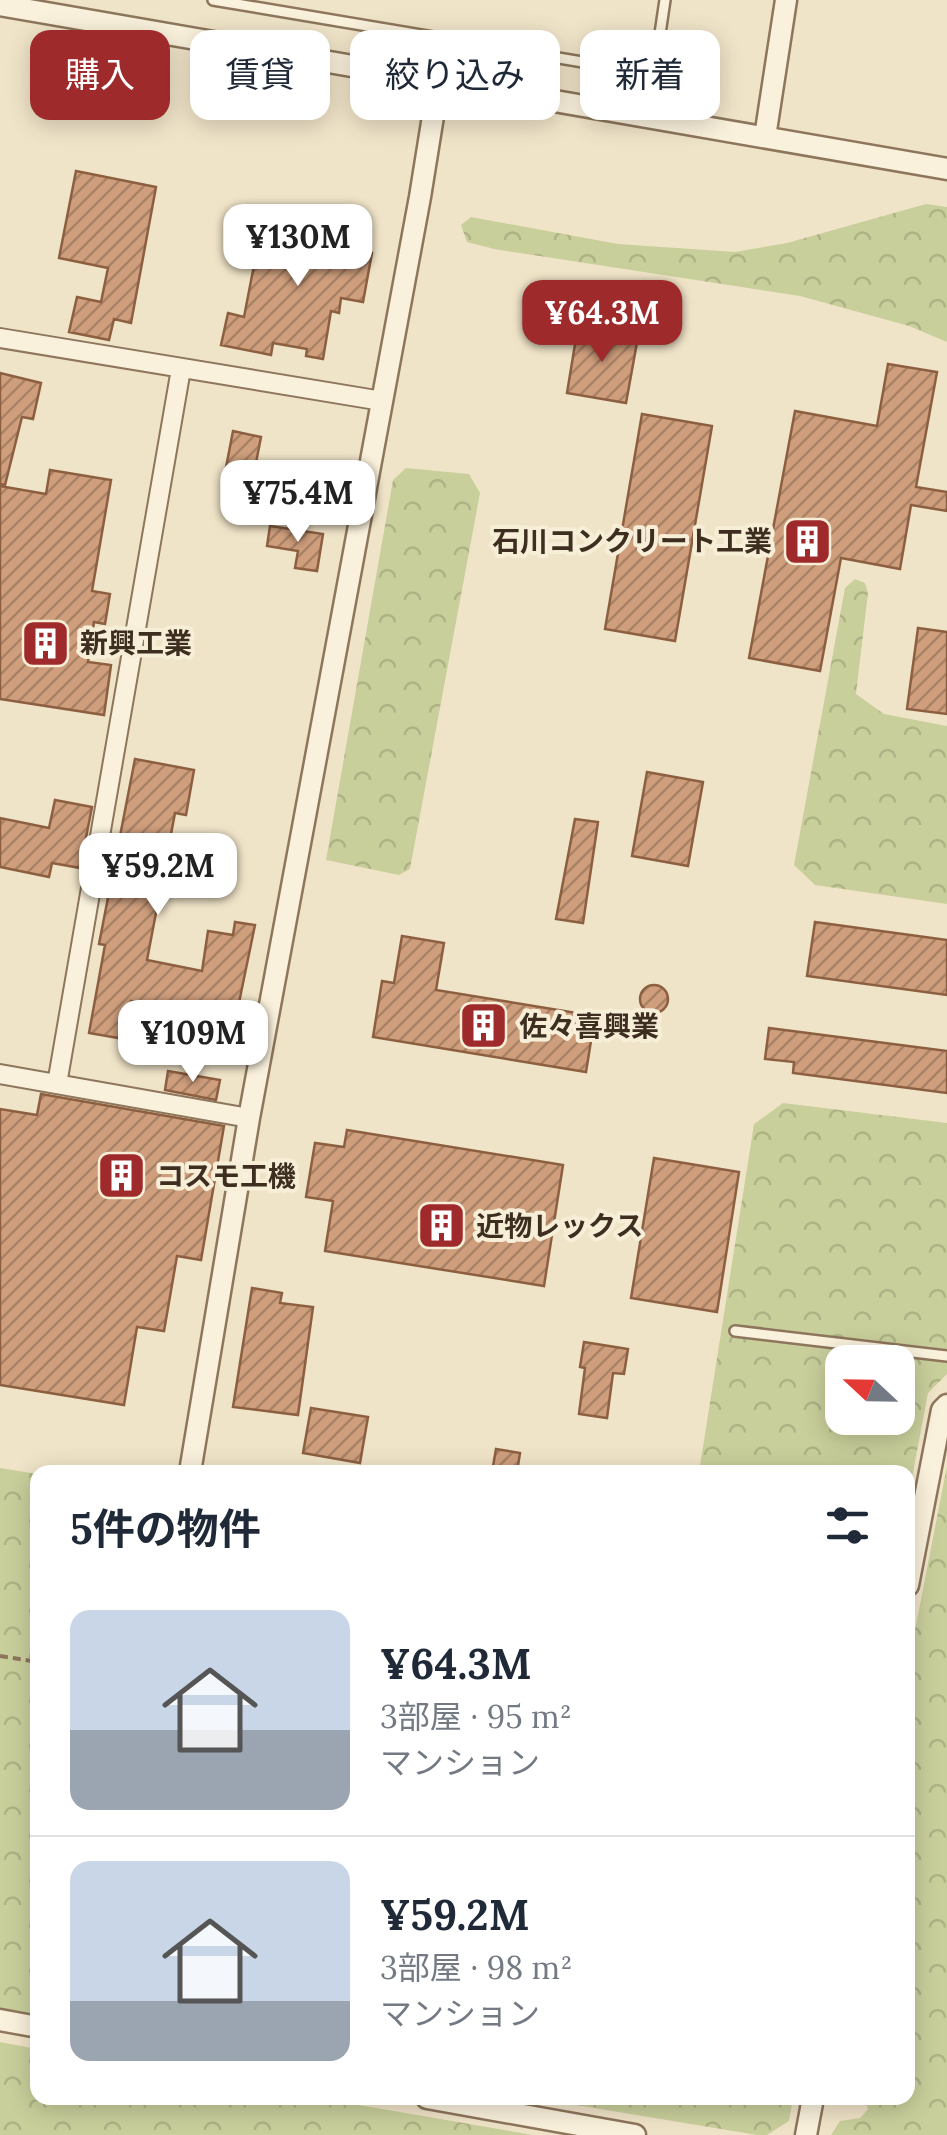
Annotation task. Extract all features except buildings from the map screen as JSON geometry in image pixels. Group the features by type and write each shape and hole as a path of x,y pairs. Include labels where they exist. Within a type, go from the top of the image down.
{"street":[{"path":"765,137 786,0"},
{"path":"0,4 38,5 350,63"},
{"path":"560,101 947,169"},
{"path":"191,1465 249,1118 432,120"},
{"path":"0,338 382,401"},
{"path":"57,1084 181,368"},
{"path":"0,1074 249,1118"},
{"path":"915,1548 942,1410 947,1405"},
{"path":"0,2020 30,2026"},
{"path":"466,2105 635,2135"},
{"path":"806,2135 812,2105"}],"lane":[{"path":"213,0 654,74 665,0"},
{"path":"735,1331 947,1356"}],"path":[{"path":"0,1656 30,1661"}],"green space":[{"path":"926,204 947,207 947,342 909,326 800,296 494,249 467,242 461,225 471,217 618,244 735,252 787,243"},
{"path":"406,468 469,474 480,493 410,869 399,875 326,860 393,480"},
{"path":"855,579 865,583 868,593 856,694 884,714 947,726 947,904 815,885 794,865 845,588"},
{"path":"783,1103 947,1123 947,1374 928,1393 914,1465 700,1465 754,1124"},
{"path":"947,1466 947,2135 831,2135 840,2121 860,2118 868,2109 867,2105 915,2105 915,1630"},
{"path":"0,1468 30,1473 30,2013 0,2008"},
{"path":"0,2042 30,2048 30,2105 359,2105 533,2135 0,2135"},
{"path":"576,2105 792,2105 789,2121 767,2135"}],"place":[{"name":"石川コンクリート工業","path":"807,541"},
{"name":"新興工業","path":"45,643"},
{"name":"佐々喜興業","path":"484,1026"},
{"name":"コスモ工機","path":"121,1176"},
{"name":"近物レックス","path":"441,1226"}]}
